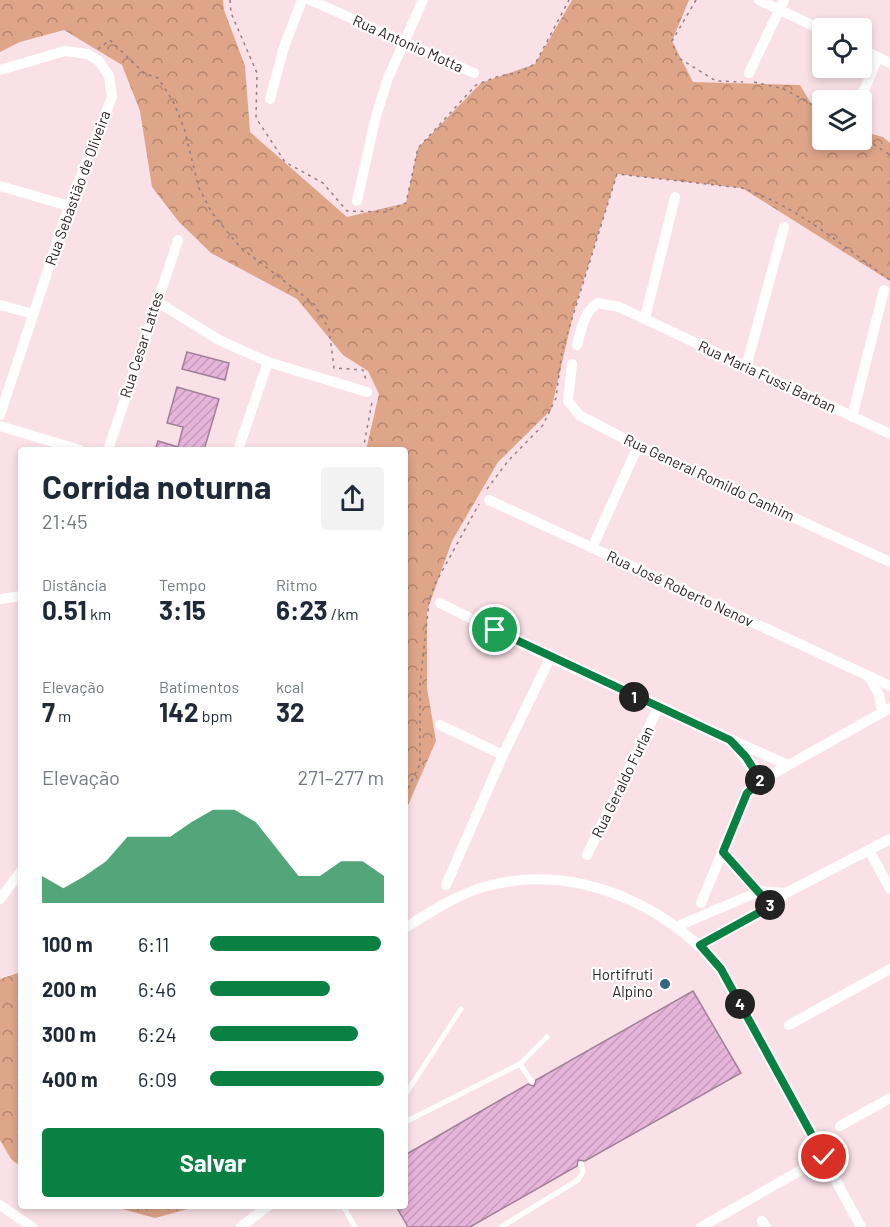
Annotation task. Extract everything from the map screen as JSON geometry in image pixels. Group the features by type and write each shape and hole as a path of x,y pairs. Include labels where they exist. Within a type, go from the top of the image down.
{"street":[{"path":"270,99 284,47 302,0"},
{"name":"Rua Antonio Motta","path":"310,0 474,73"},
{"path":"357,201 376,117 388,78 423,0"},
{"path":"759,0 782,4 812,24"},
{"path":"749,73 782,4"},
{"path":"0,70 65,51 93,57"},
{"path":"872,54 890,63"},
{"name":"Rua Sebastião de Oliveira","path":"0,415 69,206 112,97 109,76 93,57"},
{"path":"864,90 878,57"},
{"path":"0,186 69,206"},
{"path":"577,345 585,316 598,303 619,307 645,318 675,197"},
{"path":"746,367 784,227"},
{"name":"Rua Cesar Lattes","path":"109,447 178,240"},
{"path":"852,417 887,285"},
{"path":"156,301 219,340 268,362 370,393"},
{"path":"0,305 33,314"},
{"name":"Rua Maria Fussi Barban","path":"645,318 890,434"},
{"path":"239,447 268,362"},
{"name":"Rua General Romildo Canhim","path":"572,364 568,400 574,410 638,446 890,562"},
{"path":"0,426 70,447"},
{"path":"592,548 638,446"},
{"name":"Rua José Roberto Nenov","path":"489,500 890,686"},
{"path":"0,599 18,596"},
{"path":"440,603 550,658 788,765"},
{"path":"446,885 503,755 550,658"},
{"path":"701,903 747,793 761,781 886,710 870,678"},
{"name":"Rua Geraldo Furlan","path":"587,855 658,708"},
{"path":"440,725 503,755"},
{"path":"730,740 746,757 761,781"},
{"path":"700,945 771,906 786,893 890,839"},
{"path":"869,850 890,889"},
{"path":"723,852 771,906"},
{"path":"0,899 18,875"},
{"path":"408,926 444,903 490,886 520,880 564,881 596,888 626,897 678,926 700,945 721,969 861,1227"},
{"path":"678,926 760,891 786,893"},
{"path":"789,1025 890,969"},
{"path":"840,1126 890,1098"},
{"path":"701,1227 824,1157"},
{"path":"0,1205 32,1227"},
{"path":"241,1227 264,1209"}],"lane":[{"path":"408,1090 461,1009"},
{"path":"408,1120 520,1064 547,1037"},
{"path":"520,1064 532,1082"},
{"path":"501,1227 579,1180 583,1172 581,1164"},
{"path":"345,1209 355,1227"}],"path":[{"path":"696,0 672,41 677,57 716,81 772,85 812,104"},
{"path":"93,57 101,45 110,40 145,74 158,78 173,101 184,128 199,188 212,213 240,247 314,304 329,329 334,368 363,370 370,393 363,447"},
{"path":"872,143 890,155"},
{"path":"408,789 420,764 420,684 426,611 435,584 489,485 548,416 556,398 562,351 617,174 742,188 759,193 799,215 887,285"}],"green space":[{"path":"0,0 223,0 224,10 245,66 250,132 347,217 406,203 418,148 481,83 535,64 572,0 689,0 672,41 693,82 800,85 812,105 812,150 872,150 872,134 883,137 890,143 890,281 742,188 617,174 574,311 551,410 498,462 452,541 427,611 427,688 436,741 408,805 408,447 367,447 379,394 368,371 343,355 297,299 211,253 179,222 152,187 140,111 122,65 64,30 20,42 0,52"},
{"path":"18,973 18,1165 11,1159 0,1140 0,979"},
{"path":"122,1209 188,1209 155,1218"}],"building":[{"path":"187,352 229,363 225,380 182,369"},
{"path":"177,387 219,399 205,447 178,447 183,427 167,423"},
{"path":"158,441 178,447 156,447"},
{"path":"693,991 741,1073 585,1161 578,1160 577,1166 470,1227 408,1227 398,1209 408,1209 408,1153 528,1084 534,1086 536,1080"}],"place":[{"name":"Hortifruti Alpino","path":"665,984"}],"route":[{"path":"495,630 550,658 730,740 746,757 761,781 753,785 747,793 723,852 771,906 700,945 721,969 824,1157"}]}
